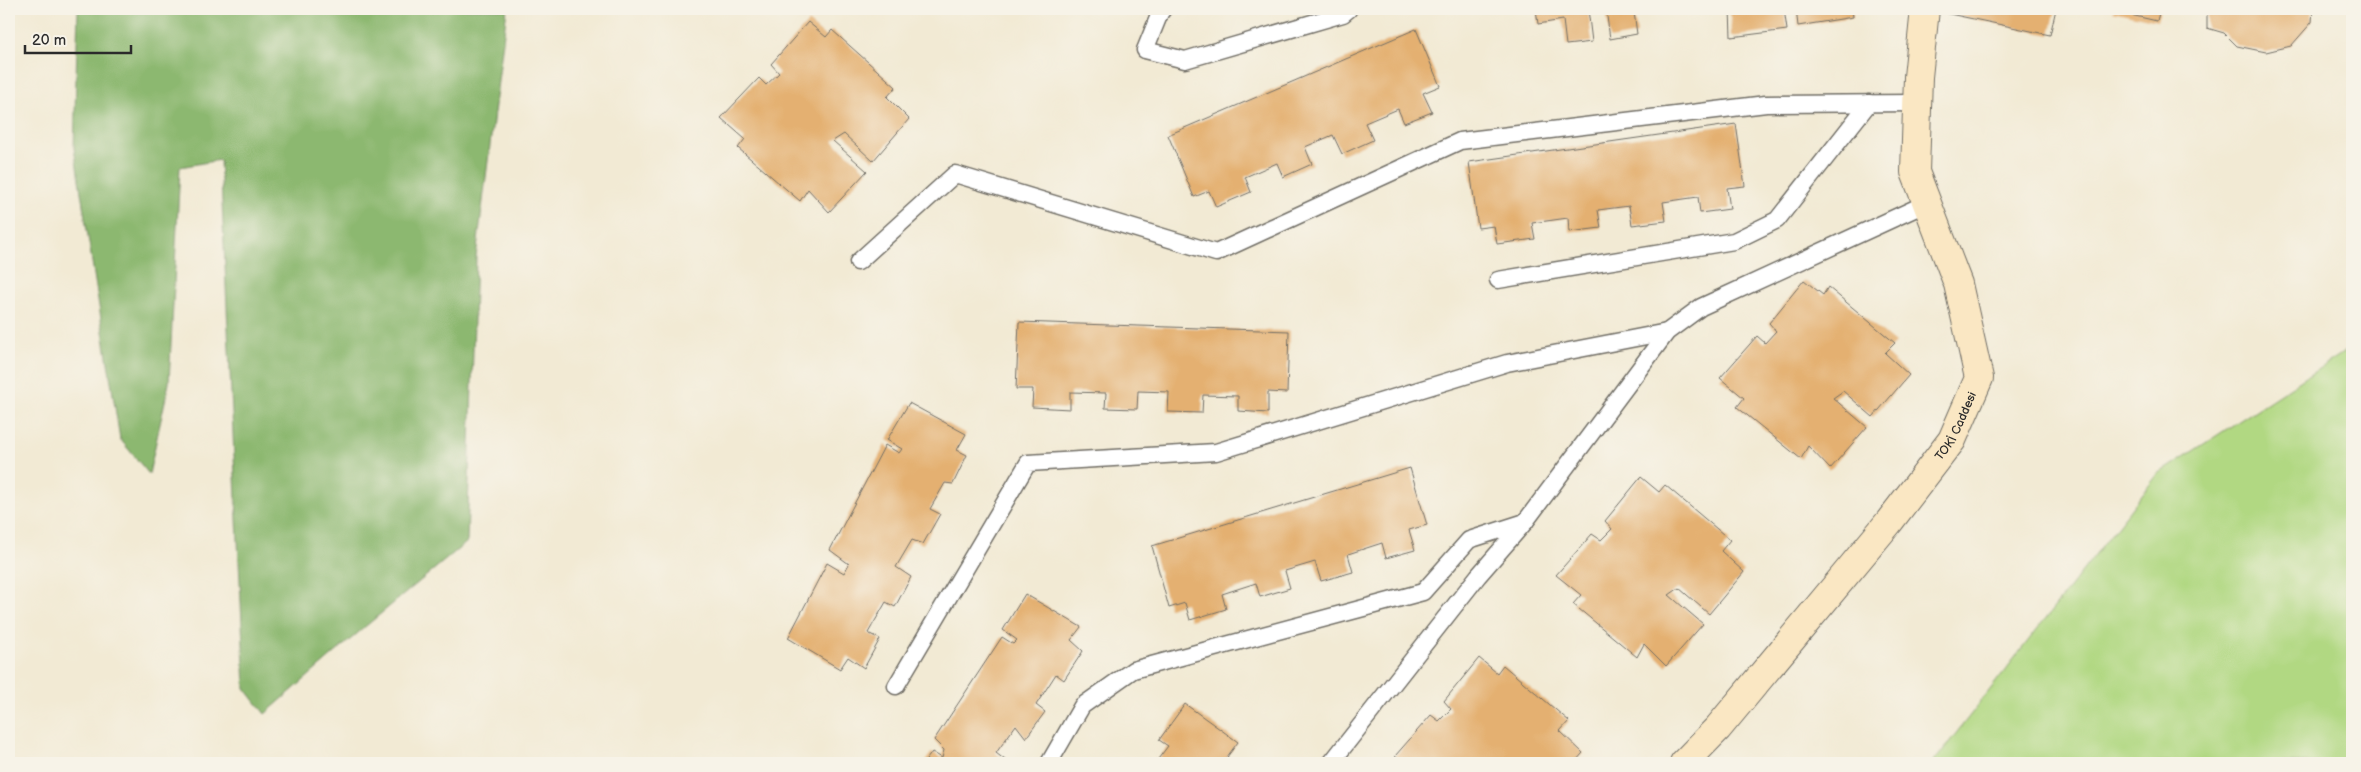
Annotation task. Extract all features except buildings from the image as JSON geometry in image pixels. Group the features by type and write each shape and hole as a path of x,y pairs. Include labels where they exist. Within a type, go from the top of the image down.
{"street":[{"name":"TOKİ Caddesi","path":"1684,763 1718,728 1889,522 1952,440 1979,378 1958,284 1915,172 1917,104 1925,9"}],"lane":[{"path":"1163,9 1145,50 1185,60 1344,14 1349,9"},
{"path":"1498,280 1734,241 1777,220 1869,103"},
{"path":"858,262 954,174 1216,253 1460,141 1766,104 1917,104"},
{"path":"1331,763 1478,576 1525,522 1667,332 1702,307 1927,203"},
{"path":"896,686 1028,463 1216,452 1507,363 1667,332"},
{"path":"1049,763 1082,706 1133,670 1423,592 1469,540 1525,522"}],"green space":[{"path":"78,9 507,9 476,257 467,542 366,626 265,714 245,688 220,160 180,167 169,383 149,474 120,439 74,148"},
{"path":"2352,347 2352,763 1933,763 2158,474"}]}
